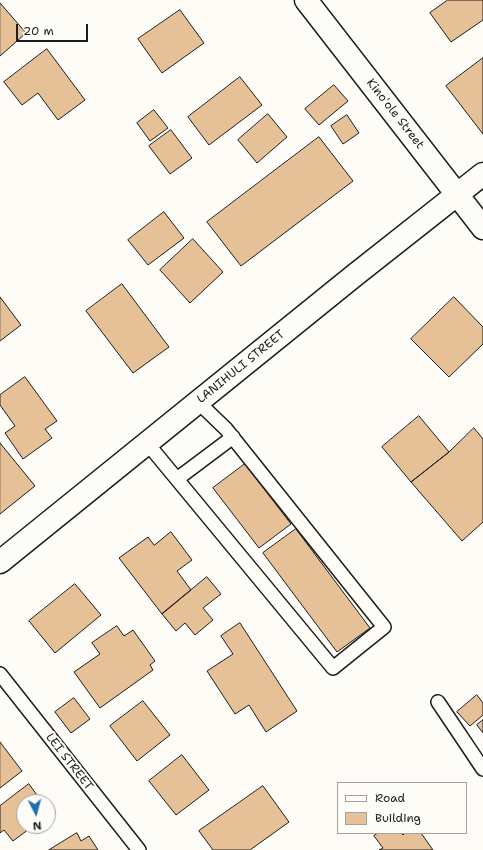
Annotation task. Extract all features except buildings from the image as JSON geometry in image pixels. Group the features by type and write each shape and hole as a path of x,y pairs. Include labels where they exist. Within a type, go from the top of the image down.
{"street":[{"name":"Kinoʻole Street","path":"306,0 483,228"},
{"name":"LANIHULI STREET","path":"0,562 483,174"}],"lane":[{"path":"147,443 332,668 384,627 233,437 198,402"},
{"path":"177,479 233,437"},
{"name":"LEI STREET","path":"0,674 139,850"},
{"path":"438,702 483,770"}]}
